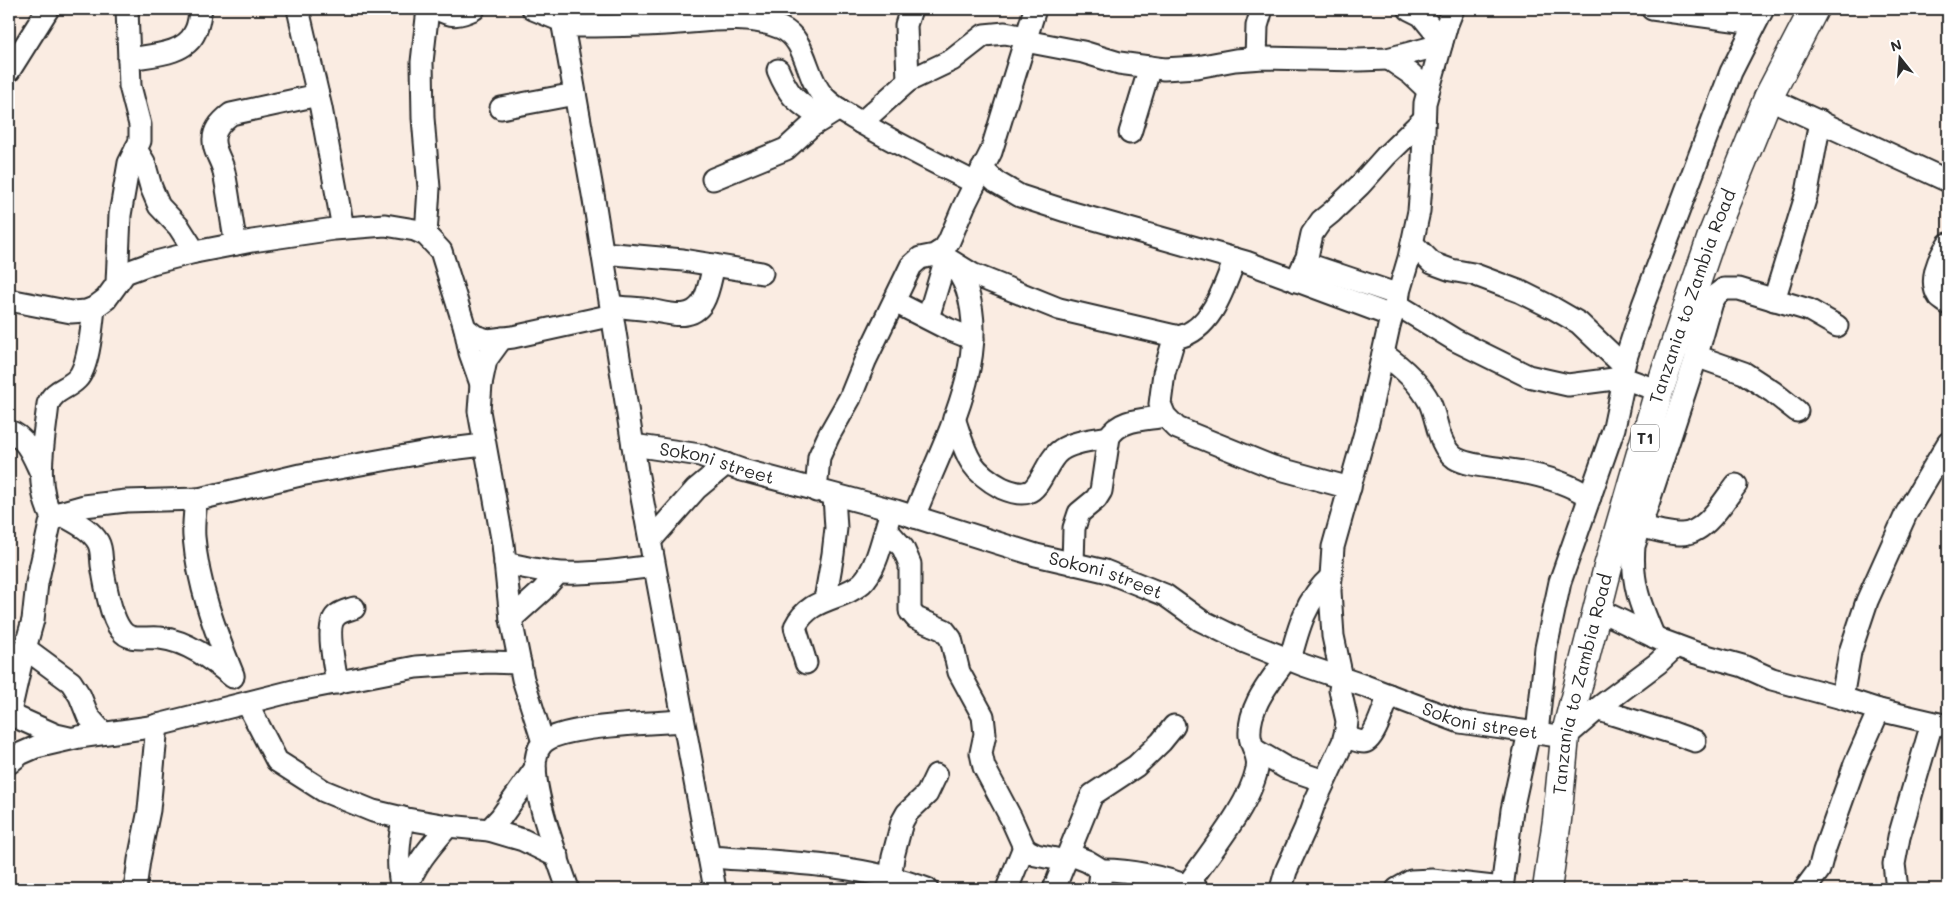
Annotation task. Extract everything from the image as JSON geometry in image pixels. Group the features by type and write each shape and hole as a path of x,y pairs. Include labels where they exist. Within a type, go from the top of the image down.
{"highway":[{"name":"Tanzania to Zambia Road","path":"1548,889 1565,737 1597,609 1659,391 1712,236 1768,98 1814,9"}],"street":[{"path":"9,72 48,9"},
{"path":"117,283 120,215 129,163 140,141 140,125 130,86 127,9"},
{"path":"129,59 165,53 187,44 196,31 201,9"},
{"path":"298,9 318,95 343,228"},
{"path":"426,235 429,188 423,118 422,62 429,10 459,16 474,9"},
{"path":"533,9 561,19 613,26 743,14 782,28 793,35 800,47 810,76 831,114"},
{"path":"908,81 906,25 911,9"},
{"path":"928,318 946,258 949,241 991,152 1034,9"},
{"path":"1256,58 1257,26 1262,9"},
{"path":"1409,9 1421,15 1441,43"},
{"path":"1280,889 1324,781 1345,736 1347,720 1340,690 1342,678 1333,636 1330,591 1333,547 1368,422 1419,212 1425,103 1441,43 1453,9"},
{"path":"1397,889 1411,881 1432,880 1502,888 1512,810 1533,732 1546,648 1560,582 1614,428 1622,375 1643,305 1731,72 1759,16 1652,9"},
{"path":"561,19 603,253 654,566 715,889"},
{"path":"861,123 908,81 952,60 984,35 1004,33 1083,52 1119,63 1150,67 1182,68 1256,58 1389,59 1441,43"},
{"path":"1389,59 1411,74 1428,90"},
{"path":"1130,133 1150,67"},
{"path":"778,70 786,90 794,99 831,114 861,123 912,152 996,182 1020,196 1234,259 1300,272 1396,305 1455,340 1528,376 1568,385 1622,375"},
{"path":"501,108 575,94"},
{"path":"236,244 224,171 215,148 214,139 218,128 231,114 318,95"},
{"path":"1768,98 1948,181"},
{"path":"713,179 786,149 810,127 831,114"},
{"path":"1300,272 1312,234 1321,220 1360,185 1386,156 1424,120"},
{"path":"1774,300 1807,193 1820,121"},
{"path":"136,149 144,162 150,187 159,206 178,227 195,252"},
{"path":"9,300 71,312 86,311 94,308 106,298 125,273 152,263 195,252 343,228 385,225 414,230 426,235 441,251 465,328 470,353 481,384"},
{"path":"1412,243 1432,263 1451,270 1473,274 1521,292 1579,323 1622,375 1659,391"},
{"path":"1948,244 1936,269 1934,281 1938,296 1948,304"},
{"path":"603,253 683,260 762,273"},
{"path":"826,600 836,528 825,494 819,457 829,434 850,398 858,377 911,266 920,258 946,258 972,274 1059,309 1179,337 1196,331 1208,316 1224,288 1234,259"},
{"path":"914,517 954,418 970,368 973,339 972,316 967,290 946,258"},
{"path":"465,328 475,336 488,340 612,311 649,310 674,315 687,315 696,311 703,302 714,265"},
{"path":"1654,637 1634,583 1632,564 1634,546 1696,356 1707,314 1717,294 1724,289 1739,289 1810,310 1837,326"},
{"path":"894,302 948,329 973,339"},
{"path":"94,308 86,357 78,378 52,395 48,404 41,471 44,500 56,516 90,532 98,542 115,620 126,636 133,638 160,638 176,642 194,649 233,677"},
{"path":"1175,336 1164,373 1160,404 1165,416 1178,428 1273,467 1350,488"},
{"path":"502,338 486,360 481,384 479,410 484,445 491,469 505,563 511,620 520,663 543,742"},
{"path":"1383,354 1403,367 1430,403 1441,438 1448,450 1456,458 1470,463 1550,478 1578,489 1590,497"},
{"path":"1696,356 1744,373 1774,392 1797,410"},
{"path":"1073,564 1074,528 1079,513 1096,500 1101,491 1109,437 1114,429 1124,423 1165,416"},
{"path":"954,418 969,460 977,472 1006,490 1017,493 1028,492 1035,487 1049,462 1060,450 1109,437"},
{"path":"9,432 19,436 29,448 41,471"},
{"path":"1842,698 1847,664 1867,601 1906,514 1948,443"},
{"path":"71,738 56,735 9,715 33,620 44,544 50,524 56,516 84,506 126,501 196,499 300,475 433,451 484,445"},
{"name":"Sokoni street","path":"633,445 700,455 825,494 889,520 914,517 1036,555 1105,571 1165,595 1200,620 1245,642 1460,722 1565,737"},
{"path":"650,541 696,489 726,464"},
{"path":"1641,527 1680,534 1692,532 1706,523 1736,484"},
{"path":"196,499 194,536 199,570 219,644 246,704 277,761 324,790 373,811 448,826 489,830 522,840 558,857"},
{"path":"889,520 910,564 910,611 916,618 944,630 952,639 959,672 983,716 985,734 981,753 984,767 1024,847 1036,855 1068,857 1087,861 1099,879 1119,869 1192,888 1244,804 1257,768 1258,758 1250,739 1249,725 1254,707 1288,659 1310,602 1320,587 1330,577"},
{"path":"806,663 795,627 801,615 826,600 862,583 876,558 889,520"},
{"path":"505,563 558,572 613,571 654,566"},
{"path":"511,620 542,591 558,572"},
{"path":"337,682 330,626 334,617 354,608"},
{"path":"1597,609 1676,646 1743,666 1772,679 1879,710 1940,724 1899,837 1894,864 1897,889"},
{"path":"1565,737 1596,710 1658,663 1676,646"},
{"path":"25,648 72,682 88,716 103,734"},
{"path":"9,763 20,754 36,747 71,738 157,725 337,682 416,667 488,662 520,663"},
{"path":"1812,690 1847,664"},
{"path":"1345,736 1364,742 1368,741 1374,735 1389,695"},
{"path":"1596,710 1665,730 1695,741"},
{"path":"1805,889 1819,870 1855,764 1879,710"},
{"path":"568,889 539,800 535,769 536,752 543,742 566,732 683,721"},
{"path":"136,889 139,860 149,810 157,725"},
{"path":"1054,889 1092,794 1136,766 1161,742 1174,726"},
{"path":"1255,750 1286,768 1324,781"},
{"path":"489,830 501,817 535,769"},
{"path":"890,879 902,822 907,813 927,794 936,775"},
{"path":"402,889 398,854 403,818"},
{"path":"406,889 412,872 427,850 448,826"},
{"path":"1007,889 1024,847"},
{"path":"709,857 801,864 866,873 927,889"}]}
